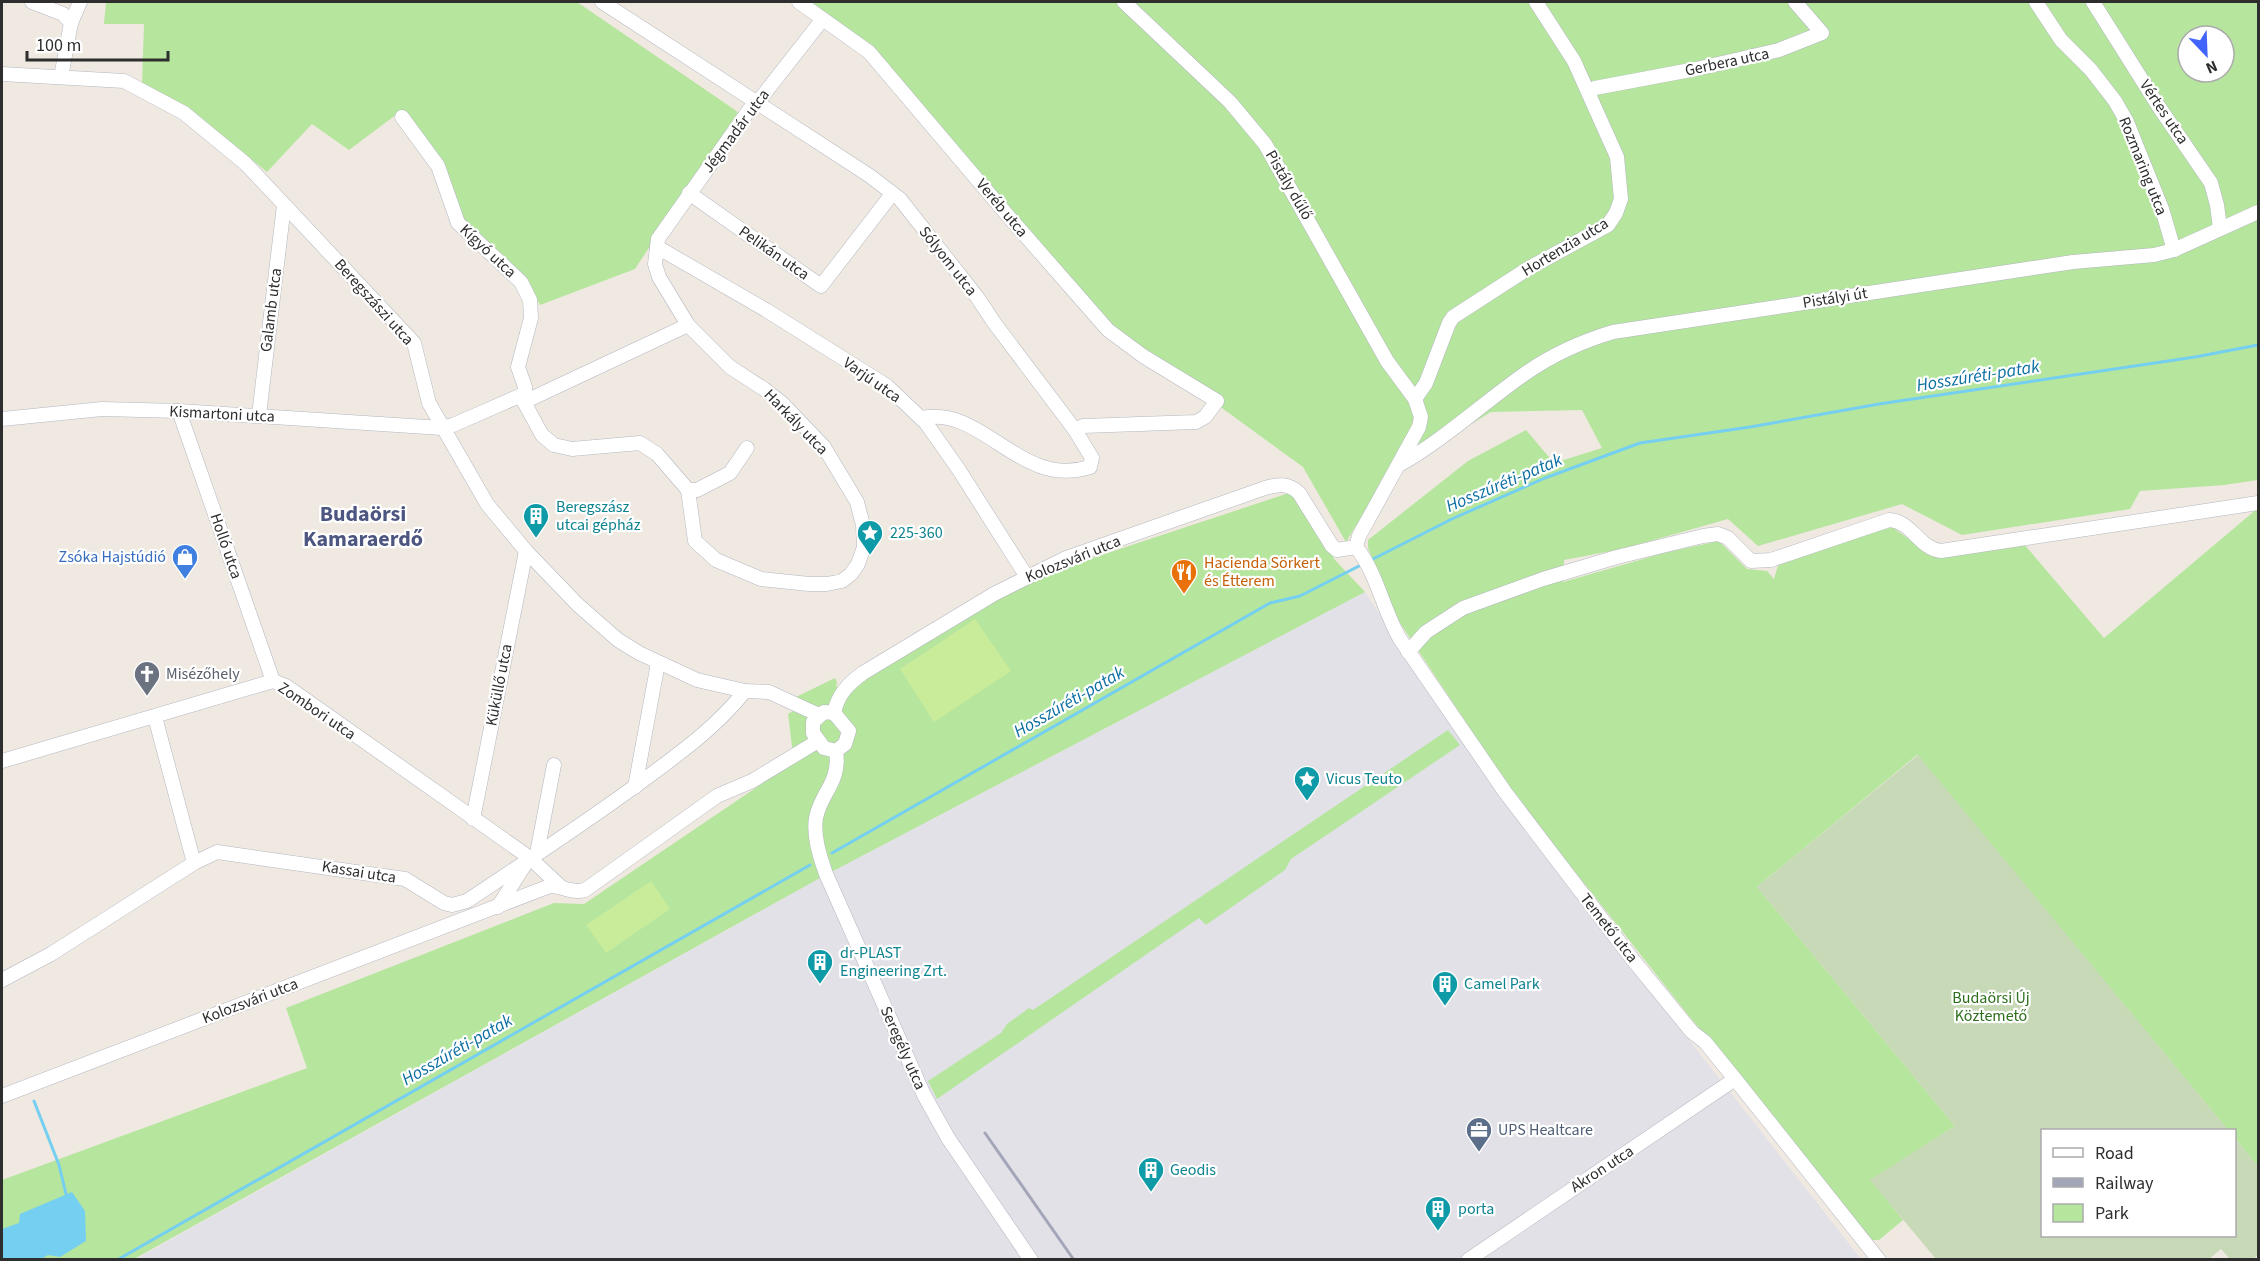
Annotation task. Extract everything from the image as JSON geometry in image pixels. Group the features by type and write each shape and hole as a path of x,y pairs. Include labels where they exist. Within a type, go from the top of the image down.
{"street":[{"path":"32,2 63,14 71,23"},
{"path":"61,77 71,23 80,2"},
{"name":"Sólyom utca","path":"602,2 870,176 900,199 977,297 1075,430 1092,458 1090,467 1074,472 1048,469 1017,457 963,422 936,415 922,418"},
{"name":"Veréb utca","path":"799,2 869,52 1108,330 1143,356 1217,401 1205,417 1196,422 1083,426 1075,430"},
{"name":"Pistály dűlő","path":"1124,2 1230,102 1265,144 1387,361 1415,399"},
{"name":"Hortenzia utca","path":"1415,399 1425,383 1453,316 1529,268 1608,225 1621,200 1619,163 1574,61 1536,2"},
{"name":"Gerbera utca","path":"1588,91 1779,50 1822,33 1795,2"},
{"name":"Rozmaring utca","path":"2036,2 2061,40 2091,70 2115,100 2127,122 2165,218 2174,250"},
{"name":"Vértes utca","path":"2093,2 2159,107 2211,183 2220,228"},
{"name":"Jégmadár utca","path":"657,247 658,239 749,110 757,104 822,20"},
{"name":"Beregszászi utca","path":"2,74 124,81 184,112 246,164 414,343 429,403 442,428 487,504 552,580 600,625 639,653 697,680 745,691 769,692 785,699 816,721"},
{"name":"Kígyó utca","path":"402,117 438,166 458,224 521,282 530,300 531,318 518,367 525,387 524,398"},
{"name":"Pelikán utca","path":"689,193 821,286 892,194"},
{"name":"Galamb utca","path":"258,416 284,205"},
{"name":"Pistályi út","path":"1399,465 1436,442 1528,371 1573,347 1613,332 2073,262 2154,255 2174,250 2259,212"},
{"name":"Harkály utca","path":"657,247 655,264 659,277 688,325 730,367 764,388 783,404 824,447 857,502 863,525 864,547 858,564 842,581 809,584 760,579 716,560 695,541 688,490"},
{"name":"Varjú utca","path":"657,247 766,310 887,386 922,418 959,470 1027,577"},
{"path":"442,428 524,398 688,325"},
{"path":"524,398 542,435 554,445 572,449 640,443 657,454 688,490 697,490 730,473 747,448"},
{"path":"1360,552 1359,537 1419,426 1421,417 1415,399"},
{"name":"Kismartoni utca","path":"2,419 102,409 179,411 442,428"},
{"name":"Holló utca","path":"179,411 273,681"},
{"path":"1419,426 1436,442"},
{"name":"Kolozsvári utca","path":"834,713 839,696 863,673 1027,577 1066,558 1274,486 1292,486 1307,505 1329,542 1337,550 1360,552"},
{"path":"1408,651 1433,627 1472,603 1617,557 1711,534 1728,538 1749,560 1758,562 1771,560 1889,520 1901,522 1926,546 1941,550 2259,503"},
{"name":"Küküllő utca","path":"473,819 526,551"},
{"name":"Temető utca","path":"1360,552 1387,613 1408,651 1505,792 1633,960 1692,1032 1705,1042 1879,1260"},
{"path":"634,787 658,663"},
{"name":"Zombori utca","path":"2,761 273,681 286,686 473,819 534,856 560,886"},
{"name":"Kassai utca","path":"2,980 51,954 194,863 211,854 223,851 398,878 410,881 444,903 452,905 467,902 634,787 704,735 728,712 745,691"},
{"path":"824,712 834,713 849,731 845,744 836,751 824,748 813,733 816,721 824,712"},
{"path":"155,717 194,863"},
{"name":"Kolozsvári utca","path":"2,1096 550,886 560,886 576,892 585,890 717,796 752,781 818,741"},
{"name":"Seregély utca","path":"836,751 838,768 836,776 816,818 818,845 826,874 924,1095 948,1138 1031,1260"},
{"path":"498,907 534,856 554,765"},
{"name":"Akron utca","path":"1468,1260 1735,1079"}],"shaded area":[{"path":"1365,592 1518,822 1861,1259 134,1260 820,878"}],"green space":[{"path":"106,2 577,2 738,112 635,269 540,305 526,277 465,220 454,200 447,169 401,111 349,150 312,124 267,172 188,107 142,84 144,24 104,24"},
{"path":"805,2 2258,2 2258,480 2224,485 2140,491 2130,509 1962,535 1902,504 1758,546 1728,519 1622,549 1564,560 1563,582 1664,553 1719,541 1747,569 1767,571 1774,579 1779,562 1892,527 1934,557 2024,544 2104,638 2258,508 2258,1167 2236,1139 2236,1129 2227,1129 1917,755 1757,887 1955,1126 1871,1180 1903,1220 1879,1240 1872,1240 1685,1011 1499,772 1398,620 1368,548 1368,540 1468,461 1526,430 1554,463 1602,448 1582,410 1491,412 1387,475 1346,542 1303,467 1211,400 1106,330 908,96"},
{"path":"1289,493 1297,498 1335,560 1365,592 820,878 134,1259 2,1260 2,1180 307,1068 286,1008 554,903 584,904 794,762 788,714 805,704 796,697 835,678 836,687 1032,578"},
{"path":"975,619 1011,671 934,722 900,669"},
{"path":"1448,730 1460,745 1291,859 1285,870 1206,925 1199,918 937,1099 928,1081 1001,1033 1007,1024 1029,1008 1033,1010"},
{"name":"Budaörsi Új Köztemető","path":"1918,755 2227,1129 2041,1129 2041,1237 2236,1237 2236,1139 2258,1167 2258,1255 2253,1259 2230,1259 2221,1249 2208,1260 1936,1259 1870,1180 1955,1126 1757,887"},
{"path":"651,881 670,909 606,953 586,925"}],"water":[{"path":"72,1192 85,1211 86,1241 60,1257 48,1255 41,1259 2,1259 2,1229 19,1223 20,1214"}],"waterway":[{"name":"Hosszúréti-patak","path":"1369,561 1454,518 1545,478 1640,443 1750,427 1879,404 2195,357 2258,345"},
{"name":"Hosszúréti-patak","path":"832,853 1270,603 1300,596 1363,564"},
{"name":"Hosszúréti-patak","path":"117,1260 810,865"},
{"path":"34,1101 59,1165 66,1194"}],"railway":[{"path":"985,1133 1074,1260"}],"place":[{"name":"Beregszász utcai gépház","path":"536,539"},
{"name":"225-360","path":"870,556"},
{"name":"Zsóka Hajstúdió","path":"185,580"},
{"name":"Hacienda Sörkert és Étterem","path":"1184,595"},
{"name":"Misézőhely","path":"147,697"},
{"name":"Vicus Teuto","path":"1307,802"},
{"name":"dr-PLAST Engineering Zrt.","path":"820,985"},
{"name":"Camel Park","path":"1445,1007"},
{"name":"UPS Healtcare","path":"1479,1153"},
{"name":"Geodis","path":"1151,1193"},
{"name":"porta","path":"1438,1232"}],"district":[{"name":"Budaörsi Kamaraerdő","path":"363,526"}]}
